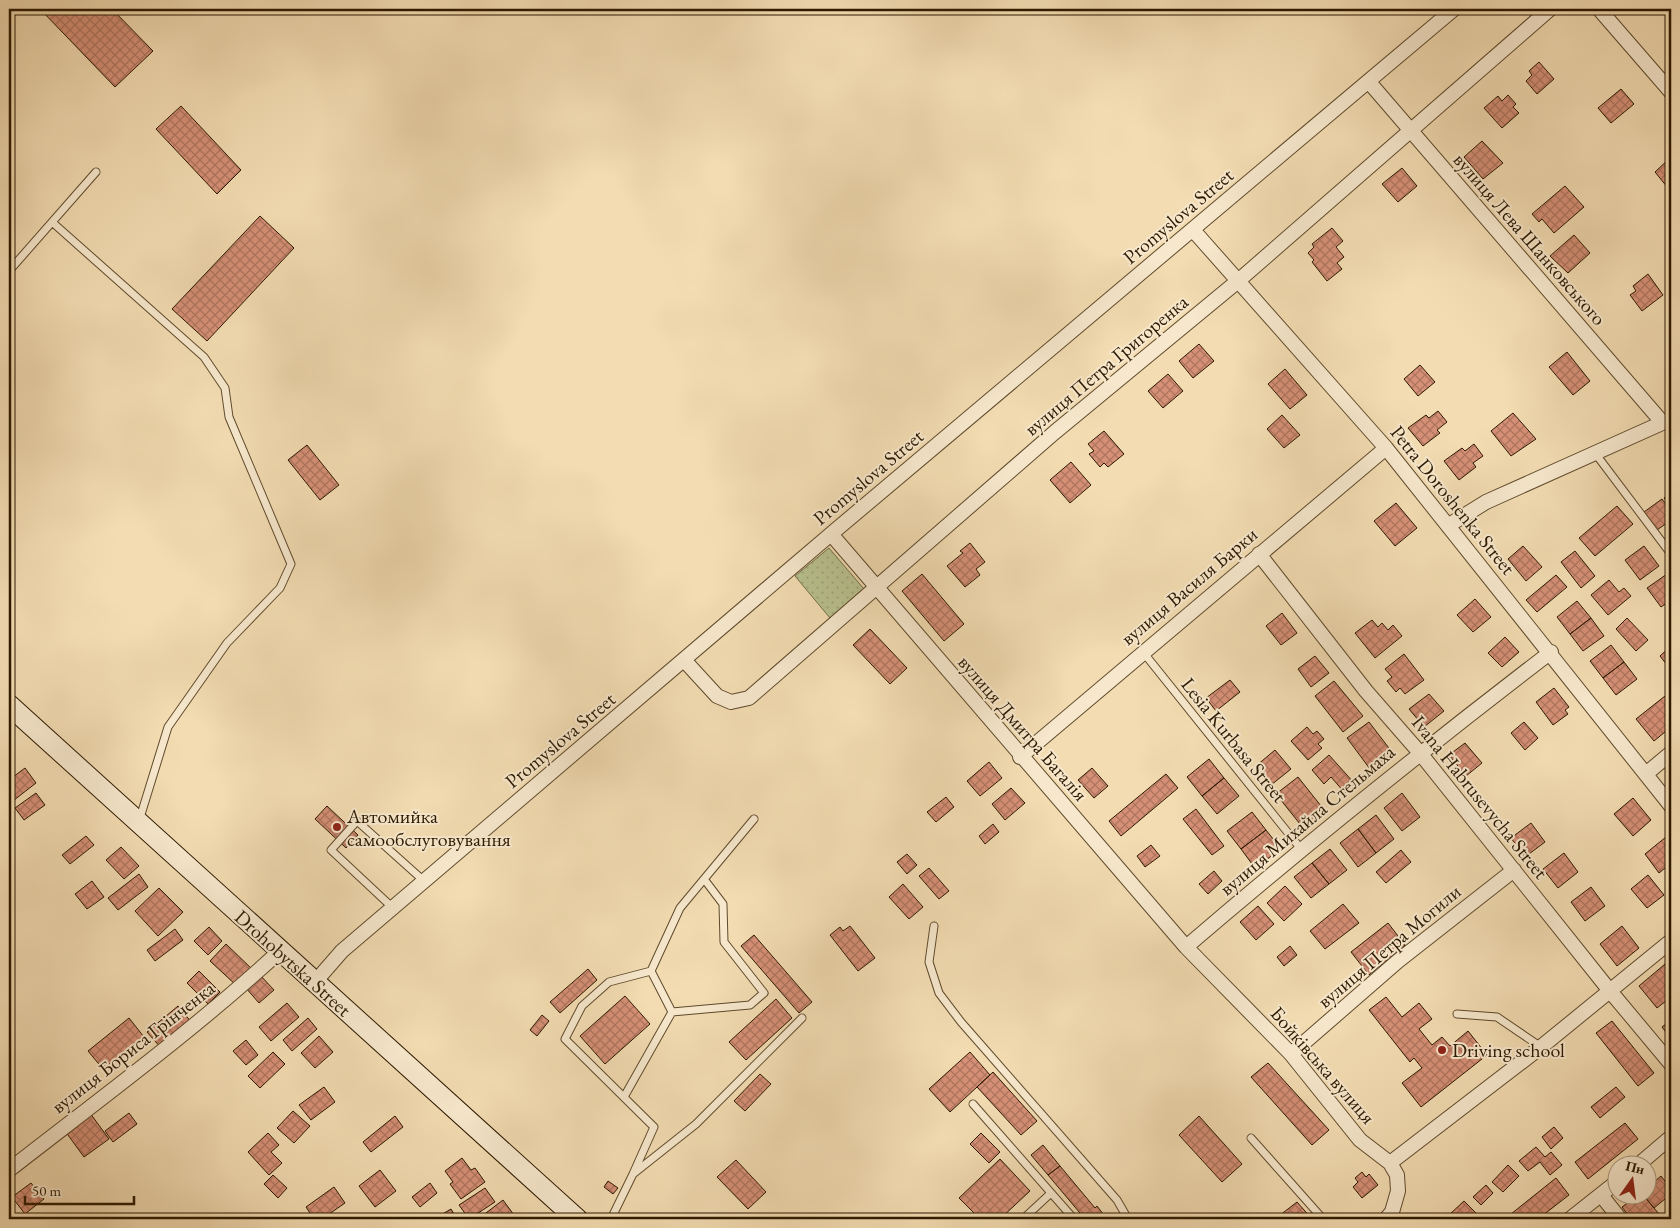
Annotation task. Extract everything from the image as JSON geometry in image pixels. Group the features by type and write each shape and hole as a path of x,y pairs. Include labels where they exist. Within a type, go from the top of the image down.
{"main road":[{"name":"Drohobytska Street","path":"9,705 138,824 577,1219"}],"street":[{"name":"Promyslova Street","path":"315,982 342,951 831,534 1454,9"},
{"name":"вулиця Петра Григоренка","path":"684,660 717,696 731,702 749,698 878,588 1055,432 1238,281 1550,9"},
{"path":"1599,9 1671,92"},
{"name":"вулиця Лева Шанковського","path":"1369,82 1409,130 1666,421"},
{"name":"Petra Doroshenka Street","path":"1193,230 1386,448 1551,652 1671,806"},
{"path":"1449,525 1486,502 1666,421"},
{"name":"вулиця Василя Барки","path":"1020,757 1143,651 1386,448"},
{"name":"вулиця Дмитра Багалія","path":"831,534 1020,757 1186,947"},
{"name":"Ivana Habrusevycha Street","path":"1259,554 1366,691 1420,753 1671,1064"},
{"name":"вулиця Михайла Стельмаха","path":"1186,947 1300,849 1551,652"},
{"path":"1647,773 1671,753"},
{"name":"вулиця Петра Могили","path":"1291,1054 1398,961 1514,870"},
{"path":"1386,1219 1392,1212 1398,1191 1397,1175 1390,1164 1541,1047 1671,941"},
{"name":"Бойківська вулиця","path":"1186,947 1291,1054 1360,1140 1390,1164"},
{"name":"вулиця Бориса Грінченка","path":"9,1170 161,1053 241,987 280,951"},
{"path":"1649,1156 1671,1137"},
{"path":"1570,1219 1608,1189"},
{"path":"1601,1195 1620,1219"}],"lane":[{"path":"9,271 96,172"},
{"path":"52,222 204,357 216,372 225,388 229,417 291,564 280,588 227,643 168,727 138,824"},
{"path":"1594,452 1671,554"},
{"name":"Lesia Kurbasa Street","path":"1143,651 1300,849"},
{"path":"651,971 680,908 754,819"},
{"path":"393,908 331,850 356,821 424,882"},
{"path":"672,1012 750,1005 764,993 724,942 724,904 704,879"},
{"path":"934,926 929,962 939,993 960,1022 1117,1200 1128,1219"},
{"path":"651,971 672,1012"},
{"path":"611,1219 654,1127 565,1039 582,1006 609,982 651,971"},
{"path":"624,1097 672,1012"},
{"path":"1457,1014 1497,1017 1541,1047"},
{"path":"633,1174 696,1124 802,1018"},
{"path":"973,1104 1074,1219"},
{"path":"1251,1138 1323,1219"},
{"path":"1023,1219 1051,1193"}],"green space":[{"path":"829,548 864,589 830,618 795,576"}],"building":[{"path":"40,9 112,9 153,51 115,87"},
{"path":"1539,62 1554,79 1537,94 1526,81 1532,75 1529,71"},
{"path":"1621,89 1634,104 1611,123 1598,108"},
{"path":"1508,95 1516,104 1513,107 1519,113 1502,128 1484,108 1498,96 1502,101"},
{"path":"181,106 241,170 217,194 156,129"},
{"path":"1482,141 1503,163 1483,179 1464,157"},
{"path":"1671,157 1671,185 1668,188 1655,172"},
{"path":"1402,168 1417,186 1398,202 1382,184"},
{"path":"1565,186 1584,207 1554,233 1542,219 1539,222 1532,214"},
{"path":"260,216 294,248 207,341 172,309"},
{"path":"1332,228 1343,241 1336,247 1344,257 1337,263 1342,269 1327,281 1312,262 1314,260 1308,253 1314,247 1312,244"},
{"path":"1574,235 1590,253 1568,273 1550,256"},
{"path":"1648,274 1663,295 1642,311 1630,295 1636,291 1633,286"},
{"path":"1199,344 1214,361 1193,378 1179,361"},
{"path":"1567,352 1590,381 1573,395 1549,367"},
{"path":"1420,365 1435,382 1418,396 1404,379"},
{"path":"1285,369 1307,395 1290,409 1268,384"},
{"path":"1168,374 1183,391 1163,408 1148,391"},
{"path":"1438,411 1447,422 1437,430 1440,433 1423,446 1408,428 1426,415 1429,418"},
{"path":"1513,413 1536,439 1511,456 1491,431"},
{"path":"1282,415 1300,435 1284,448 1267,429"},
{"path":"1104,431 1124,454 1108,467 1104,463 1100,467 1089,454 1094,451 1088,444"},
{"path":"1474,444 1483,456 1473,463 1476,467 1459,480 1444,461 1462,448 1465,451"},
{"path":"307,445 339,485 320,500 288,460"},
{"path":"1071,462 1091,485 1070,503 1050,480"},
{"path":"1671,492 1671,507 1664,498"},
{"path":"1662,499 1671,511 1671,520 1657,530 1644,512"},
{"path":"1396,503 1417,528 1395,546 1374,521"},
{"path":"1617,506 1633,524 1595,556 1579,538"},
{"path":"970,543 985,562 976,569 980,575 965,587 947,566 963,553 960,551"},
{"path":"1523,546 1542,567 1526,581 1508,559"},
{"path":"1644,546 1659,566 1640,580 1625,560"},
{"path":"1575,551 1595,576 1581,588 1561,562"},
{"path":"922,574 964,624 944,641 902,591"},
{"path":"1667,574 1671,580 1671,600 1661,607 1647,588"},
{"path":"1556,575 1567,587 1537,612 1526,600"},
{"path":"1609,580 1619,592 1624,588 1631,596 1608,615 1591,595"},
{"path":"1475,599 1491,617 1473,632 1457,615"},
{"path":"1577,601 1591,618 1570,634 1557,617"},
{"path":"1282,613 1297,633 1281,645 1266,626"},
{"path":"1591,618 1604,636 1583,651 1570,634"},
{"path":"1627,618 1648,640 1636,651 1616,629"},
{"path":"1372,620 1378,627 1382,623 1388,630 1393,625 1402,636 1375,658 1355,633"},
{"path":"870,629 907,668 890,684 853,645"},
{"path":"1505,637 1519,652 1502,667 1488,653"},
{"path":"1611,645 1624,662 1603,678 1590,661"},
{"path":"1671,646 1671,670 1660,656"},
{"path":"1404,654 1424,680 1405,694 1400,688 1396,692 1387,681 1392,677 1385,669"},
{"path":"1315,656 1329,673 1311,687 1298,669"},
{"path":"1624,662 1637,679 1616,695 1603,678"},
{"path":"1230,680 1240,692 1216,711 1206,698"},
{"path":"1334,681 1363,716 1343,732 1315,696"},
{"path":"1554,688 1569,707 1565,710 1568,714 1553,725 1536,702"},
{"path":"1429,694 1444,711 1424,727 1409,709"},
{"path":"1665,696 1671,703 1671,727 1654,741 1636,719"},
{"path":"1369,722 1395,756 1378,769 1375,765 1370,769 1347,738"},
{"path":"1524,722 1538,738 1525,750 1511,733"},
{"path":"1307,727 1313,734 1317,731 1324,739 1318,744 1322,748 1308,760 1291,741"},
{"path":"1465,743 1482,763 1466,776 1449,755"},
{"path":"1275,750 1291,769 1271,785 1256,766"},
{"path":"1329,755 1355,784 1345,793 1331,777 1324,784 1312,770"},
{"path":"1209,759 1224,778 1202,796 1187,777"},
{"path":"989,762 1002,778 980,796 967,781"},
{"path":"9,765 14,771 9,775"},
{"path":"25,768 36,783 9,804 9,780"},
{"path":"1092,768 1108,786 1094,798 1078,780"},
{"path":"1166,774 1178,788 1121,836 1109,821"},
{"path":"1298,777 1325,811 1304,829 1276,794"},
{"path":"1224,778 1239,796 1217,814 1202,796"},
{"path":"1011,788 1025,803 1005,820 992,804"},
{"path":"36,793 45,805 24,820 15,808"},
{"path":"1402,793 1420,817 1402,831 1384,808"},
{"path":"946,797 954,807 936,822 927,812"},
{"path":"1633,798 1651,820 1633,836 1614,814"},
{"name":"Автомийка самообслуговування","path":"327,806 358,835 346,848 315,819"},
{"path":"1196,809 1224,846 1212,855 1183,819"},
{"path":"1252,812 1266,830 1241,849 1227,831"},
{"path":"1376,815 1394,839 1376,853 1358,829"},
{"path":"1531,823 1545,842 1525,857 1511,838"},
{"path":"993,824 999,832 985,844 979,836"},
{"path":"1358,829 1376,853 1358,867 1340,843"},
{"path":"1266,830 1281,849 1255,868 1241,849"},
{"path":"86,836 94,845 70,864 62,855"},
{"path":"1666,837 1671,843 1671,863 1659,873 1645,854"},
{"path":"1151,845 1160,856 1145,867 1137,856"},
{"path":"121,847 139,866 124,879 106,860"},
{"path":"1330,849 1347,870 1329,884 1312,863"},
{"path":"1401,850 1411,862 1386,883 1376,872"},
{"path":"1564,853 1578,872 1558,888 1543,869"},
{"path":"907,854 917,865 907,874 897,862"},
{"path":"1312,863 1329,884 1311,898 1294,877"},
{"path":"929,868 949,891 939,899 919,876"},
{"path":"1214,871 1222,881 1208,894 1199,884"},
{"path":"139,874 148,887 118,910 108,898"},
{"path":"1648,875 1664,895 1647,908 1631,889"},
{"path":"92,881 104,897 87,909 75,894"},
{"path":"903,884 923,907 909,919 889,897"},
{"path":"1285,886 1302,904 1284,921 1267,903"},
{"path":"1591,887 1605,906 1585,921 1571,902"},
{"path":"159,888 183,912 158,936 135,911"},
{"path":"1343,904 1359,923 1325,949 1310,931"},
{"path":"1258,906 1274,924 1256,940 1240,922"},
{"path":"1388,923 1405,945 1369,975 1351,952"},
{"path":"850,926 875,958 858,971 830,935 840,927 843,931"},
{"path":"1622,926 1639,948 1617,966 1600,944"},
{"path":"209,927 222,941 208,955 194,941"},
{"path":"175,929 183,940 155,961 147,950"},
{"path":"754,935 812,1002 799,1013 741,946"},
{"path":"226,944 253,970 237,986 210,961"},
{"path":"1290,946 1297,955 1284,966 1277,957"},
{"path":"1671,959 1671,997 1657,1008 1639,986"},
{"path":"588,969 597,980 560,1013 550,1002"},
{"path":"199,971 220,992 208,1004 187,983"},
{"path":"260,975 274,990 259,1003 245,987"},
{"path":"625,996 650,1024 605,1064 580,1036"},
{"name":"Driving school","path":"1386,997 1402,1017 1419,1003 1432,1019 1419,1029 1432,1045 1442,1037 1450,1046 1468,1031 1487,1055 1421,1107 1402,1083 1422,1068 1414,1058 1410,1062 1369,1010"},
{"path":"776,999 792,1018 746,1060 729,1042"},
{"path":"287,1003 299,1017 271,1041 259,1027"},
{"path":"178,1006 192,1023 162,1049 147,1032"},
{"path":"542,1015 549,1021 537,1036 530,1030"},
{"path":"129,1018 144,1037 103,1069 88,1051"},
{"path":"308,1018 317,1029 292,1051 283,1040"},
{"path":"1671,1020 1671,1039 1662,1027"},
{"path":"1612,1021 1654,1073 1638,1086 1596,1033"},
{"path":"319,1036 333,1052 315,1068 301,1053"},
{"path":"246,1040 258,1055 246,1065 233,1051"},
{"path":"273,1052 285,1064 260,1088 248,1076"},
{"path":"970,1052 990,1075 950,1112 929,1089"},
{"path":"1268,1063 1329,1130 1312,1145 1251,1077"},
{"path":"993,1072 1037,1121 1021,1135 977,1087"},
{"path":"760,1074 771,1084 745,1111 734,1101"},
{"path":"324,1087 335,1102 311,1120 299,1105"},
{"path":"1616,1087 1625,1097 1600,1118 1591,1107"},
{"path":"293,1111 310,1126 294,1143 277,1128"},
{"path":"90,1113 109,1139 84,1157 65,1131"},
{"path":"129,1113 137,1124 113,1142 105,1131"},
{"path":"395,1116 403,1127 371,1152 363,1142"},
{"path":"1199,1116 1242,1164 1222,1182 1179,1135"},
{"path":"1625,1123 1638,1139 1617,1156 1608,1156 1608,1163 1588,1179 1575,1162"},
{"path":"1554,1127 1563,1138 1551,1149 1542,1137"},
{"path":"268,1133 279,1145 271,1152 282,1163 269,1175 248,1152"},
{"path":"981,1133 1000,1152 989,1163 970,1144"},
{"path":"1043,1145 1060,1166 1048,1175 1031,1155"},
{"path":"1536,1147 1545,1157 1551,1152 1562,1165 1550,1175 1540,1162 1528,1171 1519,1161"},
{"path":"462,1158 471,1170 475,1168 485,1182 461,1199 450,1184 453,1182 445,1171"},
{"path":"1000,1159 1030,1191 1000,1219 980,1219 959,1198"},
{"path":"736,1160 766,1192 748,1209 717,1177"},
{"path":"1508,1165 1519,1176 1503,1192 1492,1182"},
{"path":"1060,1166 1095,1208 1097,1206 1107,1219 1085,1219 1048,1175"},
{"path":"380,1170 396,1191 375,1207 359,1186"},
{"path":"1362,1172 1366,1177 1369,1174 1378,1185 1362,1198 1353,1187 1358,1182 1355,1178"},
{"path":"273,1175 287,1188 278,1198 264,1184"},
{"path":"1661,1176 1671,1189 1671,1194 1658,1205 1658,1179"},
{"path":"1556,1178 1569,1195 1538,1219 1506,1218"},
{"path":"608,1181 618,1188 613,1194 604,1187"},
{"path":"31,1183 44,1199 25,1214 12,1197"},
{"path":"430,1183 437,1193 420,1207 412,1197"},
{"path":"1486,1185 1493,1193 1481,1205 1473,1197"},
{"path":"334,1187 345,1203 322,1219 314,1219 306,1207"},
{"path":"485,1188 495,1202 469,1219 459,1205"},
{"path":"503,1200 514,1215 509,1219 478,1219"},
{"path":"1464,1201 1477,1214 1472,1219 1453,1219 1449,1215"},
{"path":"1297,1202 1312,1219 1275,1219"},
{"path":"1652,1206 1659,1214 1653,1219 1631,1219 1622,1207"},
{"path":"451,1209 457,1219 434,1219"}],"place":[{"name":"Автомийка самообслуговування","path":"337,827"},
{"name":"Driving school","path":"1442,1050"}]}
